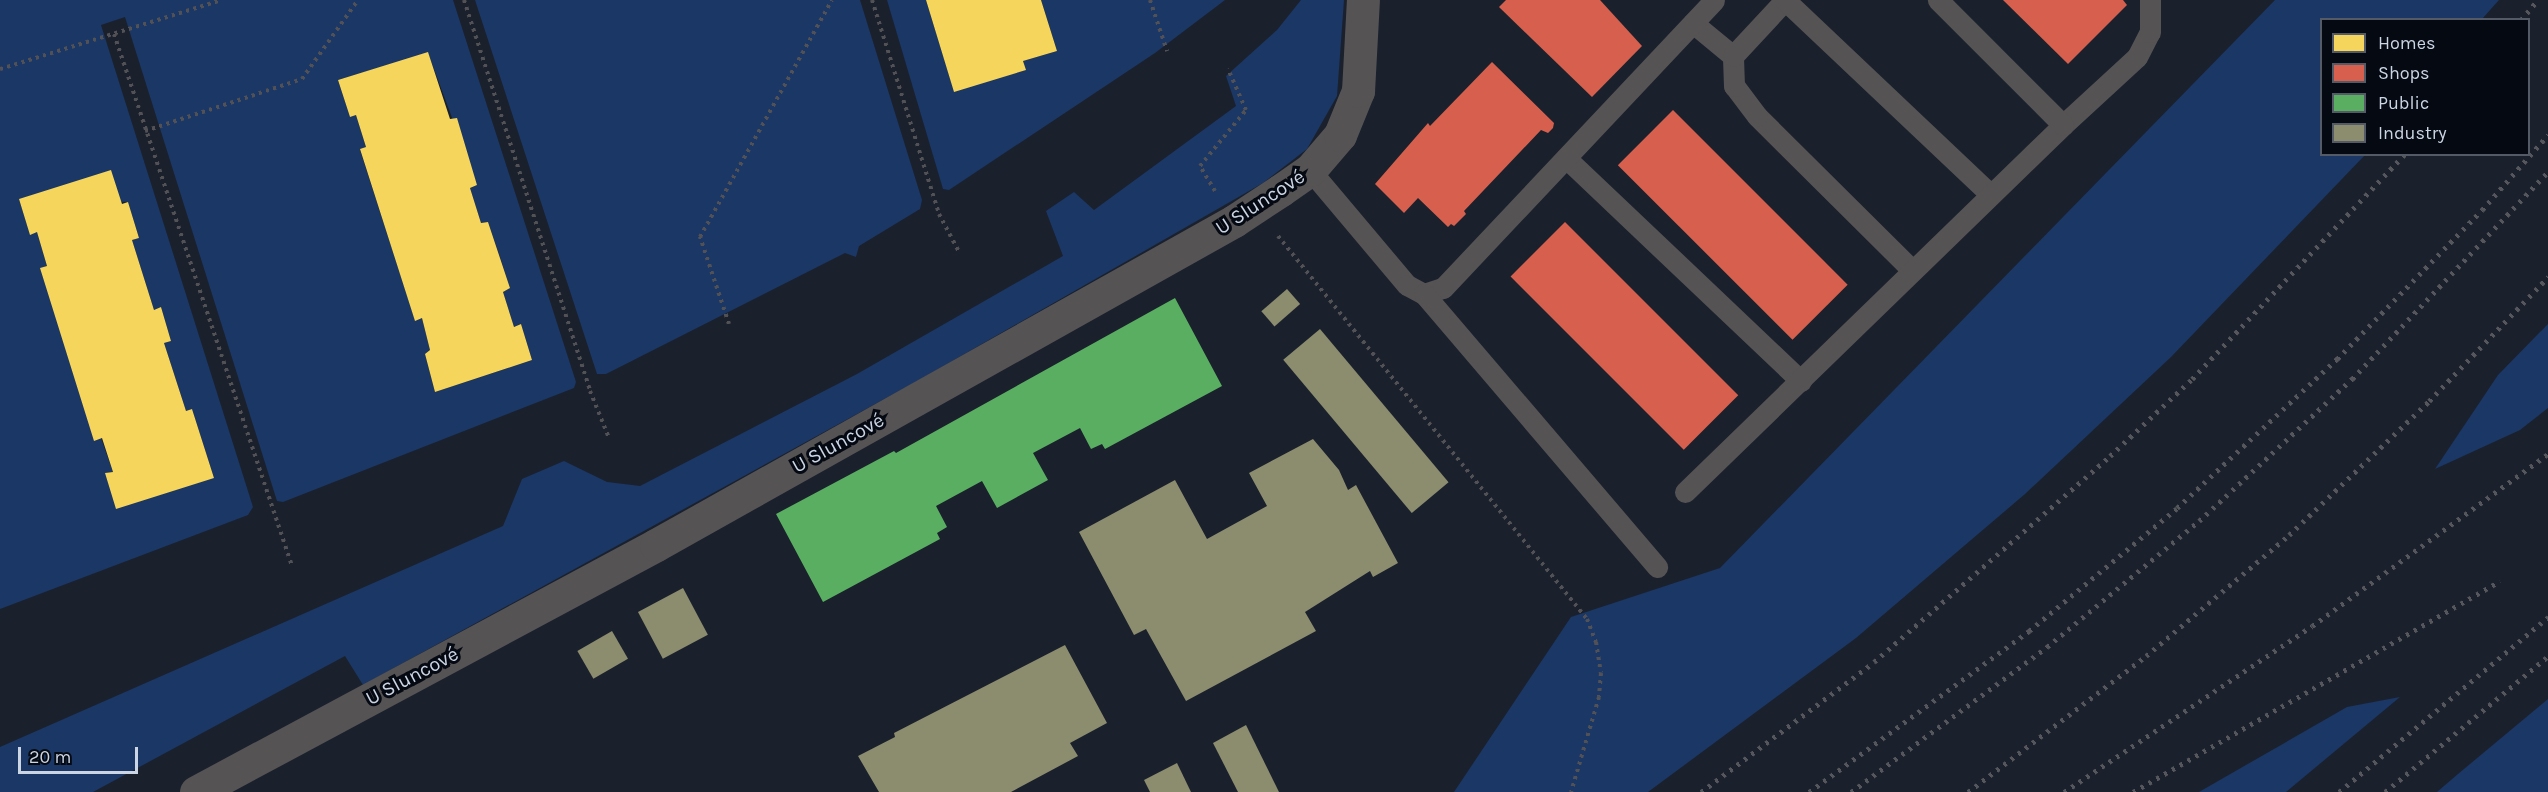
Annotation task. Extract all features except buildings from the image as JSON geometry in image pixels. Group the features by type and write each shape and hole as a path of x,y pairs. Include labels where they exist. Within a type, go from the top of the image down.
{"street":[{"name":"U Sluncové","path":"196,792 687,528 1234,221 1310,170 1340,135 1358,91 1363,0"}],"lane":[{"path":"1425,294 1443,288 1714,0"},
{"path":"1912,270 1757,116 1734,86 1733,56 1785,0 1990,194"},
{"path":"1938,0 2063,125"},
{"path":"1685,492 1990,194 2137,57 2150,32 2150,0"},
{"path":"1693,23 1733,56"},
{"path":"1566,158 1801,381"},
{"path":"1310,170 1407,285 1425,294 1657,567"}],"path":[{"path":"0,69 221,0"},
{"path":"145,131 302,79 358,0"},
{"path":"464,0 590,390 609,438"},
{"path":"729,324 700,237 832,0"},
{"path":"872,0 939,214 958,250"},
{"path":"1150,0 1167,51"},
{"path":"114,34 292,566"},
{"path":"1217,193 1200,166 1246,110 1228,69"},
{"path":"1274,232 1587,619 1596,642 1600,681 1571,792"}],"shaded area":[{"path":"0,0 453,0 576,382 574,388 283,502 277,501 125,17 101,25 253,507 248,515 0,609","holes":["428,53 477,185 470,188 481,223 488,222 510,288 503,292 514,327 521,324 532,360 435,392 425,354 430,350 422,318 415,320 360,150 366,147 356,115 350,117 338,80","19,199 128,202 139,238 132,240 154,310 161,307 171,341 164,343 186,411 192,409 214,478 106,473 113,472 41,268 47,266 37,232 30,234"]},
{"path":"475,0 860,0 922,200 920,209 859,246 856,257 845,253 606,374 597,374"},
{"path":"887,0 926,0 954,91 1025,70 1023,61 1057,51 1041,0 1225,0 1155,53 949,190 943,189"},
{"path":"1301,0 1344,0 1337,96 1307,149 1263,183 919,380 363,685 345,656 93,792 0,792 0,747 503,526 522,479 564,461 607,482 640,486 857,374 1063,256 1046,211 1074,192 1094,210 1236,106 1226,76 1277,30"},
{"path":"2275,0 2499,0 2483,18 2320,18 2320,156 2364,156 2171,357 2025,494 1856,638 1648,792 1454,792 1571,617 1720,568"},
{"path":"2548,324 2548,408 2520,430 2435,469 2498,375"},
{"path":"2400,697 2286,792 2199,792 2347,707"},
{"path":"2548,699 2548,792 2437,792 2458,774"}],"railway":[{"path":"2523,18 2538,0"},
{"path":"2530,155 2548,135"},
{"path":"1701,792 1874,662 2110,456 2192,379 2403,156"},
{"path":"1809,792 2029,631 2177,508 2337,359 2482,210 2530,156"},
{"path":"1851,792 2047,647 2199,521 2352,379 2548,172"},
{"path":"1968,792 2146,656 2289,535 2429,401 2548,277"},
{"path":"2064,792 2312,626 2548,454"},
{"path":"2133,792 2500,581"},
{"path":"2339,792 2548,617"},
{"path":"2385,792 2548,656"}]}
